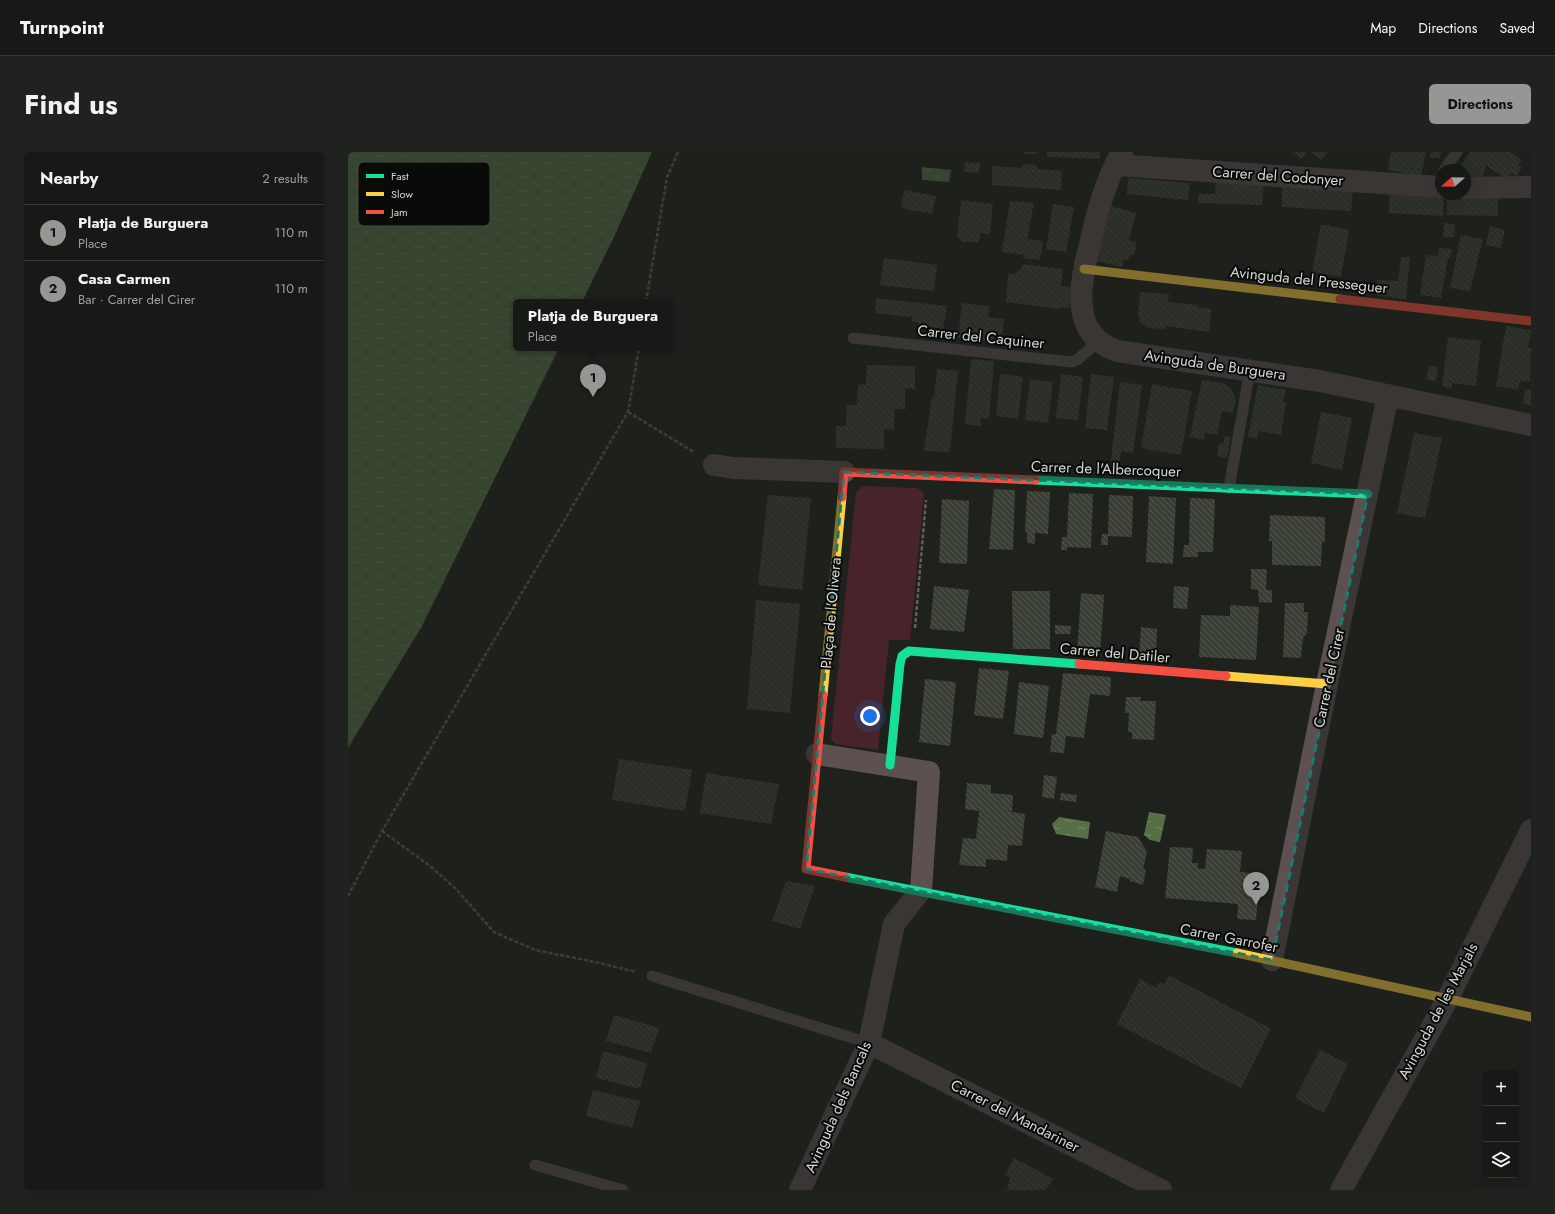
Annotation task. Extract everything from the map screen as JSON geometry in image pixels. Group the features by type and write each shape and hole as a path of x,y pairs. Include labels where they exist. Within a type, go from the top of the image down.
{"street":[{"name":"Carrer del Codonyer","path":"1118,158 1435,180"},
{"name":"Avinguda de Burguera","path":"1118,158 1107,181 1098,208 1081,286 1082,311 1087,327 1099,341 1108,348 1117,351 1320,381 1531,425"},
{"path":"1471,188 1531,187"},
{"name":"Avinguda del Presseguer","path":"1084,269 1531,321"},
{"name":"Carrer del Cirer","path":"1272,960 1327,684 1388,396"},
{"path":"714,465 733,468 844,472"},
{"name":"Carrer de l'Albercoquer","path":"844,472 1368,494"},
{"name":"Plaça de l'Olivera","path":"844,472 806,869 921,890"},
{"name":"Carrer del Datiler","path":"890,765 902,656 909,652 1327,684"},
{"path":"817,754 929,772 921,890"},
{"name":"Avinguda de les Marjals","path":"1341,1190 1446,1000 1531,830"},
{"name":"Carrer Garrofer","path":"921,890 1272,960 1446,1000 1531,1017"},
{"name":"Avinguda dels Bancals","path":"800,1190 869,1043 894,924 921,890"},
{"name":"Carrer del Mandariner","path":"869,1043 1161,1190"}],"lane":[{"path":"1449,164 1457,152"},
{"name":"Carrer del Caquiner","path":"853,338 1071,362 1077,360 1099,341"},
{"path":"1229,488 1250,370"},
{"path":"652,976 869,1043"},
{"path":"535,1165 623,1190"}],"path":[{"path":"647,299 667,177 678,152"},
{"path":"348,896 382,831 628,412 638,351"},
{"path":"628,412 714,465"},
{"path":"913,652 929,475"},
{"path":"382,831 430,866 455,888 494,932 535,950 596,962 652,976"}],"highlighted area":[{"path":"844,472 1368,494 1272,960 806,869"}],"shaded area":[{"path":"863,486 917,488 924,493 910,640 889,640 878,750 836,744 831,739 856,492"}],"water":[{"path":"348,152 652,152 614,237 583,299 513,299 513,351 558,351 422,626 348,748"},
{"path":"922,167 951,170 949,182 922,180"},
{"path":"1149,812 1166,815 1160,842 1150,840 1144,835"},
{"path":"1059,817 1090,822 1088,839 1056,834 1052,824"}],"building":[{"path":"1023,152 1037,152 1037,154 1023,154"},
{"path":"1047,152 1100,152 1100,159 1047,157"},
{"path":"1293,152 1308,152 1301,159"},
{"path":"1311,152 1328,152 1321,160"},
{"path":"1391,152 1426,152 1421,176 1388,170"},
{"path":"1431,152 1441,152 1440,158 1430,157"},
{"path":"1470,152 1510,152 1521,160 1518,165 1522,168 1516,176 1512,173 1507,180 1486,165 1483,178 1471,177 1471,164 1462,164"},
{"path":"965,162 980,163 979,173 964,172"},
{"path":"1024,164 1036,165 1038,169 1062,171 1061,190 992,185 992,166 1022,168"},
{"path":"1128,178 1190,183 1188,200 1127,194"},
{"path":"1216,179 1264,183 1262,205 1198,203 1198,194 1215,194"},
{"path":"1282,184 1353,189 1351,211 1282,207"},
{"path":"904,190 936,196 932,214 901,208"},
{"path":"1390,191 1435,194 1435,200 1444,200 1443,216 1389,213"},
{"path":"1471,194 1498,195 1498,216 1447,215 1447,200 1471,200"},
{"path":"961,200 993,204 990,234 980,233 979,242 962,242 957,237"},
{"path":"1010,201 1034,203 1027,239 1043,241 1040,260 1023,258 1024,255 1002,252"},
{"path":"1053,204 1074,207 1066,252 1046,249"},
{"path":"1111,206 1136,213 1129,240 1137,242 1134,255 1130,255 1128,260 1124,259 1122,267 1096,261"},
{"path":"1444,223 1455,224 1454,237 1443,237"},
{"path":"1321,224 1349,230 1341,277 1312,272"},
{"path":"1490,226 1505,230 1501,248 1486,245"},
{"path":"1461,235 1483,239 1470,291 1450,288"},
{"path":"1439,248 1452,249 1450,258 1448,258 1441,298 1420,295 1426,255 1438,256"},
{"path":"1401,257 1410,257 1406,299 1375,295 1377,280 1398,281"},
{"path":"884,258 937,265 934,291 880,285"},
{"path":"1022,264 1063,269 1061,286 1072,287 1069,308 1059,307 1059,309 1006,302 1008,274 1014,274 1021,269"},
{"path":"1140,292 1169,294 1168,302 1198,305 1198,308 1211,309 1209,332 1165,326 1165,329 1148,328 1140,321 1138,314"},
{"path":"876,298 947,306 943,329 918,325 919,323 912,321 912,317 875,313"},
{"path":"962,303 989,306 988,317 1004,319 1001,343 958,338"},
{"path":"1506,326 1531,330 1528,348 1531,348 1530,382 1520,381 1518,390 1496,386"},
{"path":"1448,337 1481,341 1476,386 1452,383 1452,389 1442,386"},
{"path":"971,359 994,361 989,419 981,418 981,426 965,424"},
{"path":"867,365 915,366 915,389 905,388 905,409 895,409 894,430 884,429 884,449 836,448 836,426 846,426 847,405 857,405 858,384 866,385"},
{"path":"1429,366 1438,367 1436,381 1426,379"},
{"path":"937,369 958,371 950,452 924,451 932,397 934,398"},
{"path":"1000,374 1023,377 1018,419 996,416"},
{"path":"1061,374 1083,377 1078,420 1056,418"},
{"path":"1091,374 1114,377 1107,430 1085,428"},
{"path":"1030,379 1053,382 1048,423 1025,420"},
{"path":"1202,380 1223,383 1231,388 1236,400 1233,413 1222,411 1217,435 1205,433 1204,440 1190,437"},
{"path":"1120,382 1142,385 1133,453 1121,451 1119,468 1110,468"},
{"path":"1152,384 1192,391 1181,455 1141,448"},
{"path":"1258,385 1286,390 1283,402 1286,403 1281,435 1259,431 1257,439 1248,437"},
{"path":"1525,389 1531,390 1531,405 1523,404"},
{"path":"1321,412 1352,418 1342,470 1311,463"},
{"path":"1414,433 1442,438 1425,518 1397,513"},
{"path":"1225,436 1231,437 1227,458 1217,456 1219,443 1223,444"},
{"path":"994,489 1015,490 1013,550 989,549"},
{"path":"1027,491 1050,492 1048,534 1035,533 1035,544 1027,543 1027,533 1025,532"},
{"path":"1069,493 1093,494 1091,548 1067,547 1067,550 1061,550 1062,537 1067,537"},
{"path":"768,495 811,498 802,590 758,585"},
{"path":"1109,495 1133,496 1132,537 1108,536 1108,545 1101,545 1102,534 1108,534"},
{"path":"1149,496 1176,498 1173,564 1146,562"},
{"path":"1190,498 1215,499 1213,552 1198,552 1198,557 1183,557 1184,545 1189,545"},
{"path":"942,499 969,501 967,564 939,563"},
{"path":"1270,515 1325,517 1325,542 1322,542 1321,566 1272,565 1272,541 1269,541"},
{"path":"1251,569 1267,569 1266,590 1272,590 1272,603 1259,602 1258,590 1251,589"},
{"path":"934,586 969,590 964,632 930,629"},
{"path":"1174,586 1189,587 1187,609 1173,608"},
{"path":"1012,591 1050,591 1050,649 1013,649"},
{"path":"1081,593 1104,595 1100,654 1077,652"},
{"path":"756,600 800,604 790,713 747,709"},
{"path":"1285,603 1304,603 1304,612 1308,612 1307,633 1303,638 1301,658 1283,657"},
{"path":"1230,605 1259,607 1256,660 1199,657 1201,615 1230,616"},
{"path":"1055,625 1071,626 1070,634 1055,634"},
{"path":"1141,627 1157,629 1156,661 1139,660"},
{"path":"979,668 1009,671 1003,719 974,715"},
{"path":"1063,673 1111,677 1110,696 1090,694 1084,738 1066,736 1064,753 1050,752 1052,734 1056,734"},
{"path":"925,679 956,682 950,746 919,742"},
{"path":"1019,682 1049,686 1043,738 1014,734"},
{"path":"1126,697 1141,697 1140,701 1156,701 1154,740 1132,739 1132,732 1128,732 1129,713 1125,713"},
{"path":"619,759 692,770 685,811 612,800"},
{"path":"706,773 779,784 771,824 700,813"},
{"path":"1044,775 1057,777 1054,799 1042,797"},
{"path":"967,783 991,785 991,793 1013,795 1012,812 1025,814 1022,846 1008,845 1007,861 986,859 986,867 959,865 963,838 976,839 979,811 965,809"},
{"path":"1061,793 1077,795 1076,802 1060,800"},
{"path":"1106,831 1138,837 1147,852 1143,869 1146,870 1143,885 1120,876 1117,892 1095,887"},
{"path":"1170,847 1193,848 1192,863 1198,863 1198,868 1205,869 1207,849 1242,851 1240,872 1260,874 1256,920 1237,919 1238,904 1165,898"},
{"path":"786,881 815,886 800,929 772,921"},
{"path":"1169,975 1271,1029 1241,1088 1117,1024 1140,979 1156,988 1159,982 1164,984"},
{"path":"614,1015 659,1028 651,1053 606,1041"},
{"path":"1320,1050 1348,1064 1324,1113 1295,1098"},
{"path":"603,1051 647,1063 640,1089 596,1078"},
{"path":"593,1090 640,1101 632,1128 586,1116"},
{"path":"1014,1158 1053,1179 1046,1190 1007,1190 1010,1178 1005,1175"}],"traffic: fast":[{"path":"1035,480 1368,494"},
{"path":"890,765 900,664 902,656 909,651 1079,664"},
{"path":"845,877 1237,953"}],"traffic: slow":[{"path":"1084,269 1340,299"},
{"path":"823,695 842,497"},
{"path":"1226,676 1327,684"},
{"path":"1237,953 1531,1017"}],"traffic: jam":[{"path":"1340,299 1531,321"},
{"path":"842,497 844,472 1035,480"},
{"path":"1079,664 1226,676"},
{"path":"823,695 806,869 845,877"}],"place":[{"name":"Platja de Burguera","path":"593,397"},
{"name":"Casa Carmen","path":"1256,905"}]}
